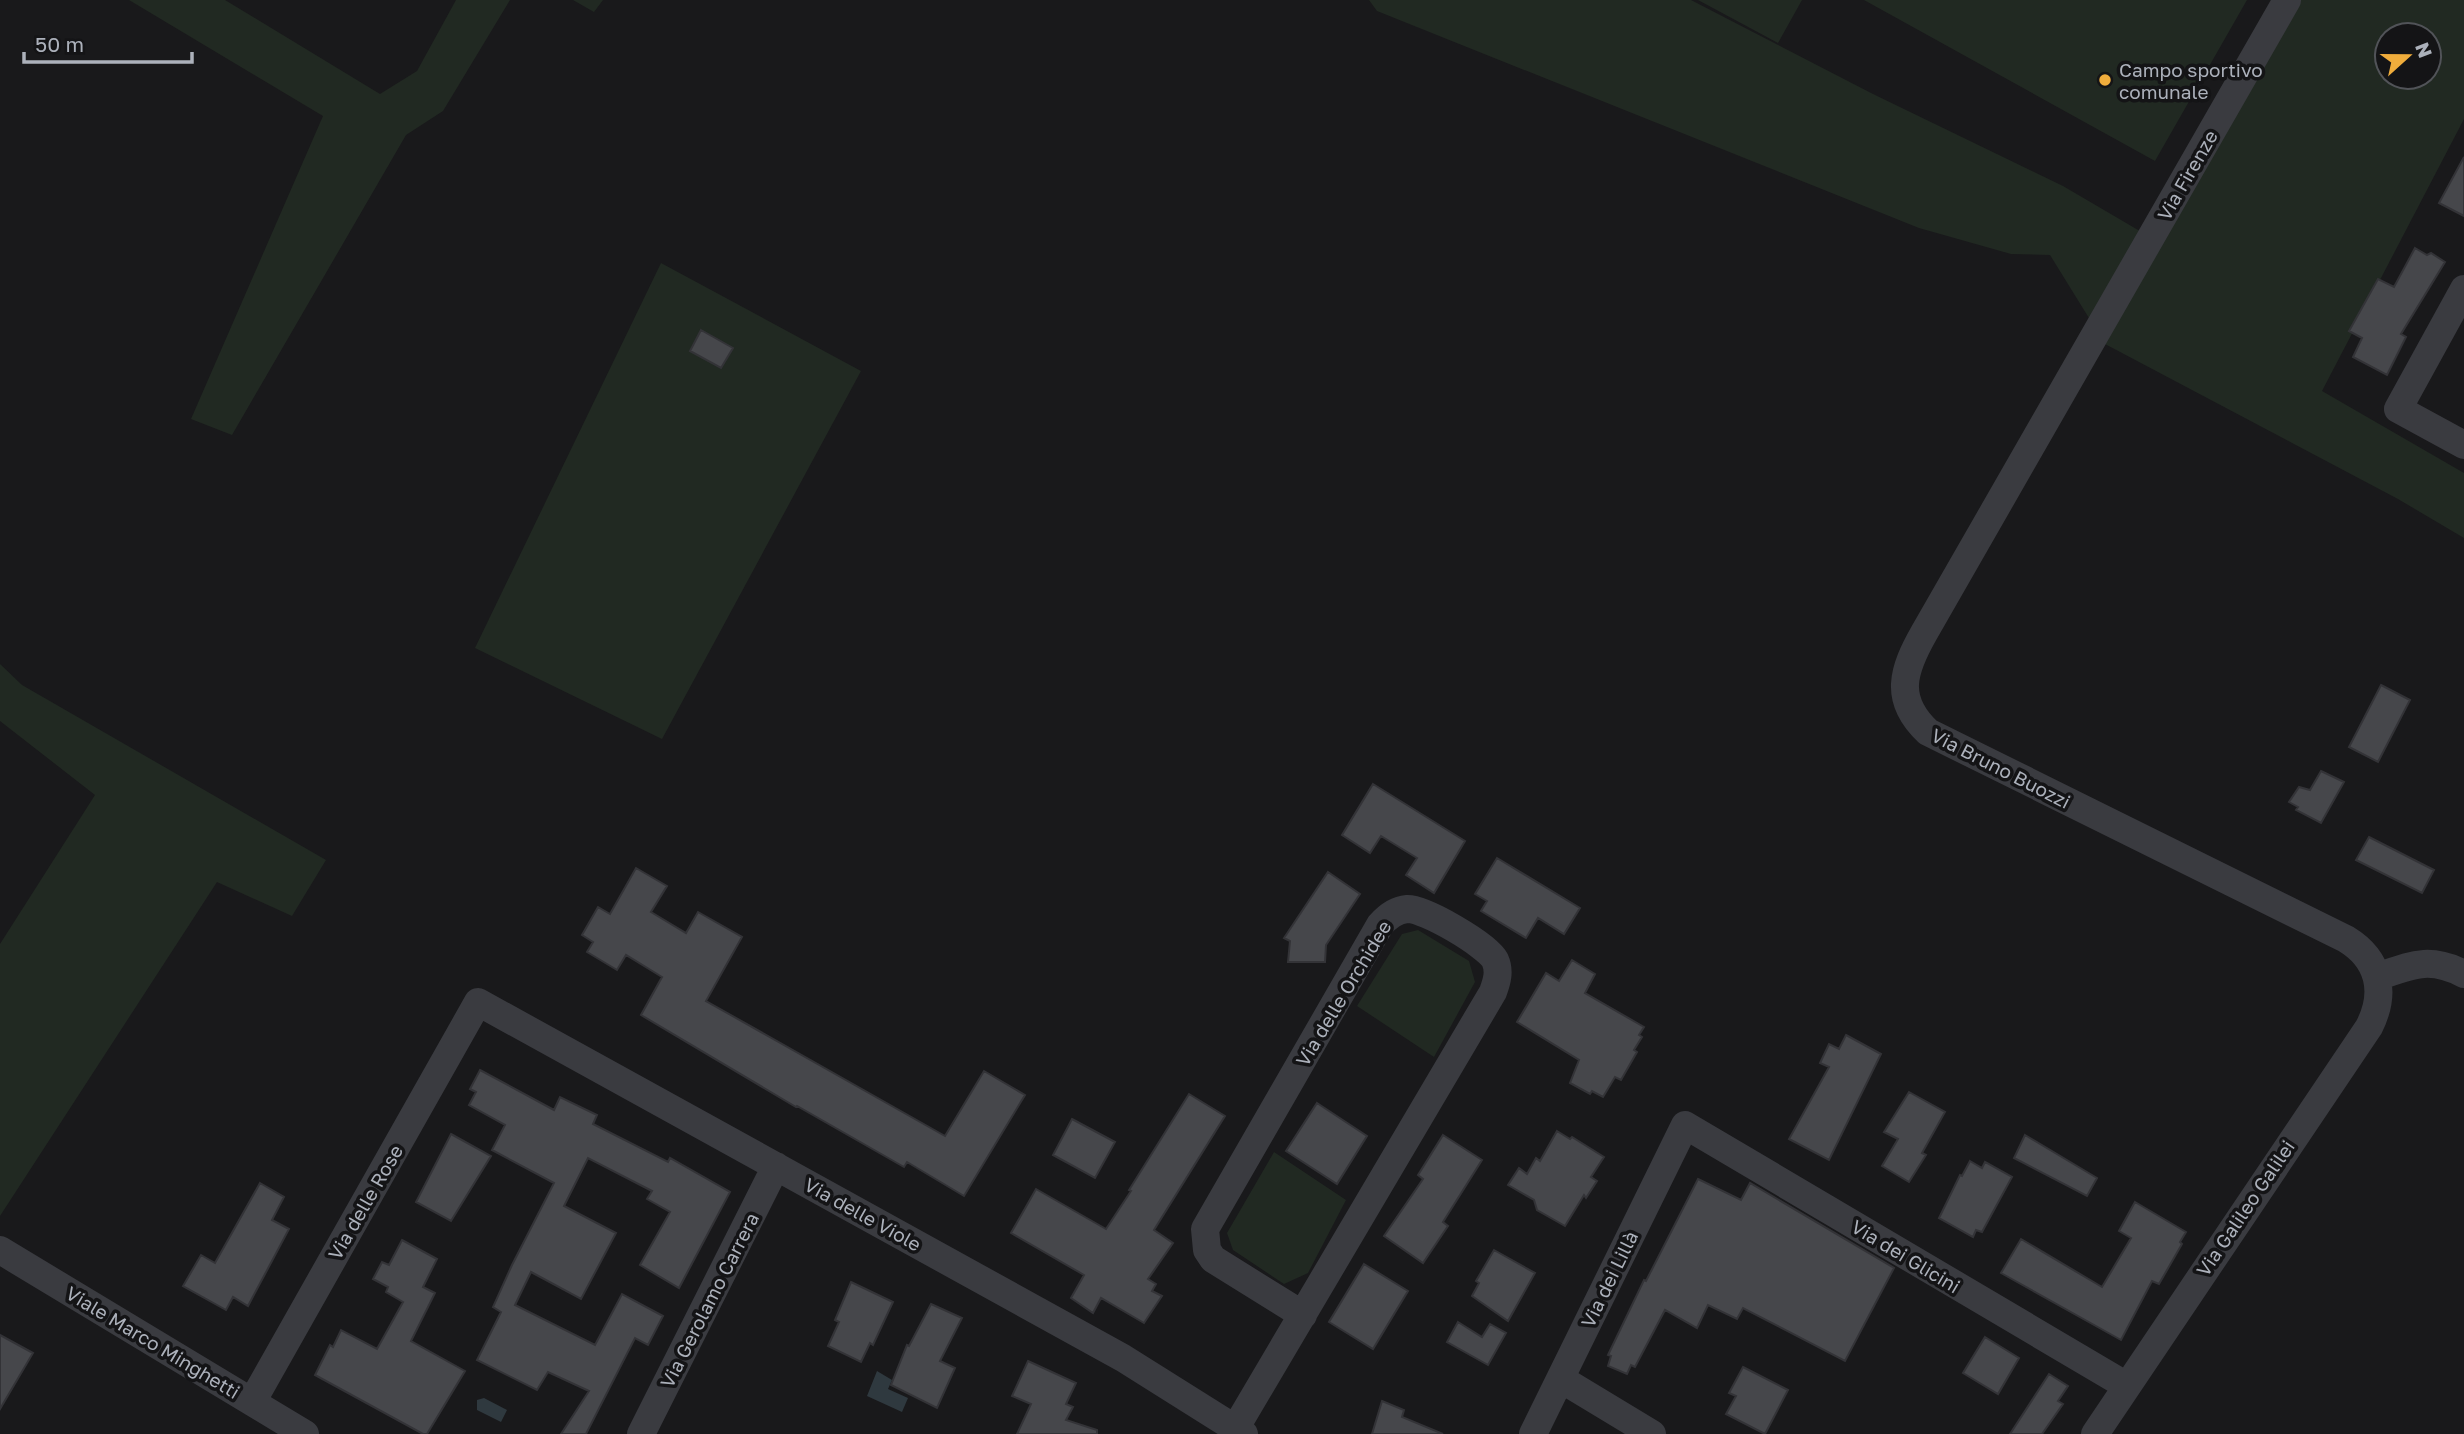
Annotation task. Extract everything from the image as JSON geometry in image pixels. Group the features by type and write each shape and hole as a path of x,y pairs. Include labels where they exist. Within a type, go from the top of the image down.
{"street":[{"name":"Via Firenze","path":"2108,313 2287,0"},
{"path":"2464,289 2398,409 2464,445"},
{"name":"Via Bruno Buozzi","path":"2108,313 1912,655 1905,678 1907,702 1919,724 1938,738 2346,939 2365,954 2378,977"},
{"name":"Via delle Orchidee","path":"1237,1432 1497,982 1498,972 1490,952 1417,909 1396,911 1380,925 1205,1229 1207,1250 1213,1259 1303,1315"},
{"path":"2378,977 2422,963 2442,964 2464,974"},
{"name":"Via Galileo Galilei","path":"2095,1434 2369,1027 2379,1003 2378,977"},
{"name":"Via delle Viole","path":"478,1002 1123,1358 1237,1432"},
{"name":"Via delle Rose","path":"252,1402 478,1002"},
{"name":"Via dei Glicini","path":"1685,1125 2127,1386"},
{"name":"Via dei Lillà","path":"1534,1434 1685,1125"},
{"name":"Via Gerolamo Carrera","path":"641,1434 776,1166"},
{"name":"Viale Marco Minghetti","path":"0,1250 305,1434"},
{"path":"1560,1378 1652,1434"}],"shaded area":[{"path":"129,0 225,0 380,94 417,71 456,0 510,0 443,111 406,135 232,435 191,419 323,116"},
{"path":"573,0 603,0 594,12"},
{"path":"1369,0 1691,0 1873,94 2063,186 2162,244 2301,0 2464,0 2464,119 2322,391 2464,473 2464,538 2398,499 2105,344 2050,255 2011,254 1919,228 1377,11"},
{"path":"1698,0 1802,0 1778,43"},
{"name":"Campo sportivo comunale","path":"1864,0 2247,0 2155,161"},
{"path":"661,263 861,371 662,739 475,648"},
{"path":"0,664 22,685 326,860 292,916 217,882 0,1216 0,944 95,795 0,721"},
{"path":"1418,930 1469,961 1475,982 1434,1057 1357,1006 1402,934"},
{"path":"1274,1152 1346,1200 1308,1273 1284,1284 1233,1250 1227,1233"},
{"path":"877,1371 892,1380 888,1389 908,1398 902,1412 867,1396"},
{"path":"484,1398 507,1410 501,1422 477,1410 477,1400"}],"building":[{"path":"2464,157 2464,216 2439,203"},
{"path":"2415,248 2427,255 2431,253 2445,262 2401,334 2406,337 2387,375 2353,357 2362,338 2349,331 2378,279 2394,287"},
{"path":"701,330 733,348 721,368 690,351"},
{"path":"2381,685 2410,700 2378,762 2349,747"},
{"path":"2321,771 2344,782 2321,823 2296,810 2298,807 2289,802 2299,787 2310,790"},
{"path":"1373,784 1465,841 1434,893 1406,875 1417,858 1381,836 1370,853 1342,835"},
{"path":"2369,837 2434,870 2422,893 2356,860"},
{"path":"1497,858 1580,908 1564,934 1538,918 1526,938 1481,911 1487,901 1475,894"},
{"path":"636,868 667,886 651,912 686,933 698,912 742,937 706,1001 945,1136 984,1071 1025,1095 964,1196 907,1162 904,1167 796,1107 641,1015 662,977 626,955 617,970 587,952 593,942 582,935 598,907 610,914"},
{"path":"1328,872 1360,894 1326,945 1325,962 1288,962 1290,941 1284,938"},
{"path":"1572,960 1595,974 1585,993 1644,1027 1639,1035 1642,1037 1634,1050 1637,1052 1621,1080 1615,1077 1603,1097 1592,1091 1590,1094 1570,1083 1579,1060 1517,1022 1546,973 1559,981"},
{"path":"1846,1035 1881,1054 1829,1160 1789,1139 1829,1067 1820,1063 1829,1044 1839,1049"},
{"path":"480,1070 554,1110 560,1097 597,1115 593,1124 668,1162 670,1158 730,1192 679,1288 640,1265 670,1212 647,1199 652,1191 588,1158 564,1206 616,1233 581,1299 531,1272 515,1305 595,1345 622,1294 663,1316 648,1345 635,1338 586,1434 561,1434 589,1391 548,1372 537,1390 477,1360 501,1312 493,1307 554,1183 492,1150 505,1125 469,1105 476,1092 470,1089"},
{"path":"1909,1092 1945,1112 1922,1153 1926,1155 1909,1182 1882,1166 1898,1139 1884,1132"},
{"path":"1189,1094 1225,1116 1154,1230 1173,1243 1148,1279 1156,1284 1152,1291 1162,1296 1144,1323 1101,1298 1093,1313 1071,1298 1084,1275 1011,1233 1036,1189 1106,1229"},
{"path":"1317,1103 1367,1136 1337,1184 1286,1151"},
{"path":"1072,1119 1115,1142 1095,1178 1053,1155"},
{"path":"1557,1131 1604,1157 1591,1177 1597,1181 1586,1198 1584,1195 1565,1226 1537,1210 1534,1200 1508,1185 1519,1168 1527,1174 1536,1158 1540,1161"},
{"path":"451,1134 491,1156 451,1221 416,1202"},
{"path":"1443,1135 1482,1160 1443,1222 1448,1226 1423,1263 1384,1236 1423,1179 1418,1175"},
{"path":"2025,1135 2097,1178 2087,1196 2014,1158"},
{"path":"1970,1161 1982,1168 1985,1162 2012,1177 1982,1232 1976,1230 1973,1237 1939,1218"},
{"path":"1698,1179 1741,1200 1750,1183 1894,1268 1845,1361 1743,1308 1737,1319 1708,1305 1697,1328 1665,1310 1635,1367 1631,1365 1627,1374 1608,1366 1611,1356 1608,1355 1644,1280 1646,1281"},
{"path":"260,1183 284,1197 272,1220 289,1229 248,1306 233,1297 226,1310 183,1286 201,1255 215,1263"},
{"path":"2135,1202 2186,1232 2159,1284 2152,1281 2121,1340 2001,1273 2021,1239 2102,1287 2131,1238 2119,1231"},
{"path":"402,1240 437,1259 423,1287 435,1293 411,1341 465,1371 427,1434 315,1375 341,1330 377,1349 403,1302 386,1292 388,1287 373,1279 382,1262 389,1265"},
{"path":"1494,1250 1535,1273 1508,1321 1472,1296 1479,1283 1476,1281"},
{"path":"1364,1264 1408,1291 1373,1349 1329,1322"},
{"path":"851,1282 893,1302 873,1345 870,1343 861,1362 828,1346 839,1322 835,1320"},
{"path":"931,1304 962,1318 940,1361 955,1368 937,1408 891,1385 907,1345 909,1346"},
{"path":"1458,1322 1482,1337 1490,1324 1506,1333 1488,1365 1447,1342"},
{"path":"0,1335 33,1353 0,1409"},
{"path":"1985,1337 2019,1358 1998,1394 1963,1373"},
{"path":"1028,1361 1076,1383 1066,1404 1073,1407 1066,1420 1097,1430 1097,1434 1017,1434 1031,1404 1012,1396"},
{"path":"1743,1367 1788,1390 1765,1434 1726,1414 1736,1396 1729,1393"},
{"path":"2049,1374 2068,1386 2058,1401 2063,1404 2042,1434 2010,1434"},
{"path":"1382,1401 1404,1410 1402,1417 1443,1434 1372,1434"}],"place":[{"name":"Campo sportivo comunale","path":"2105,80"}]}
